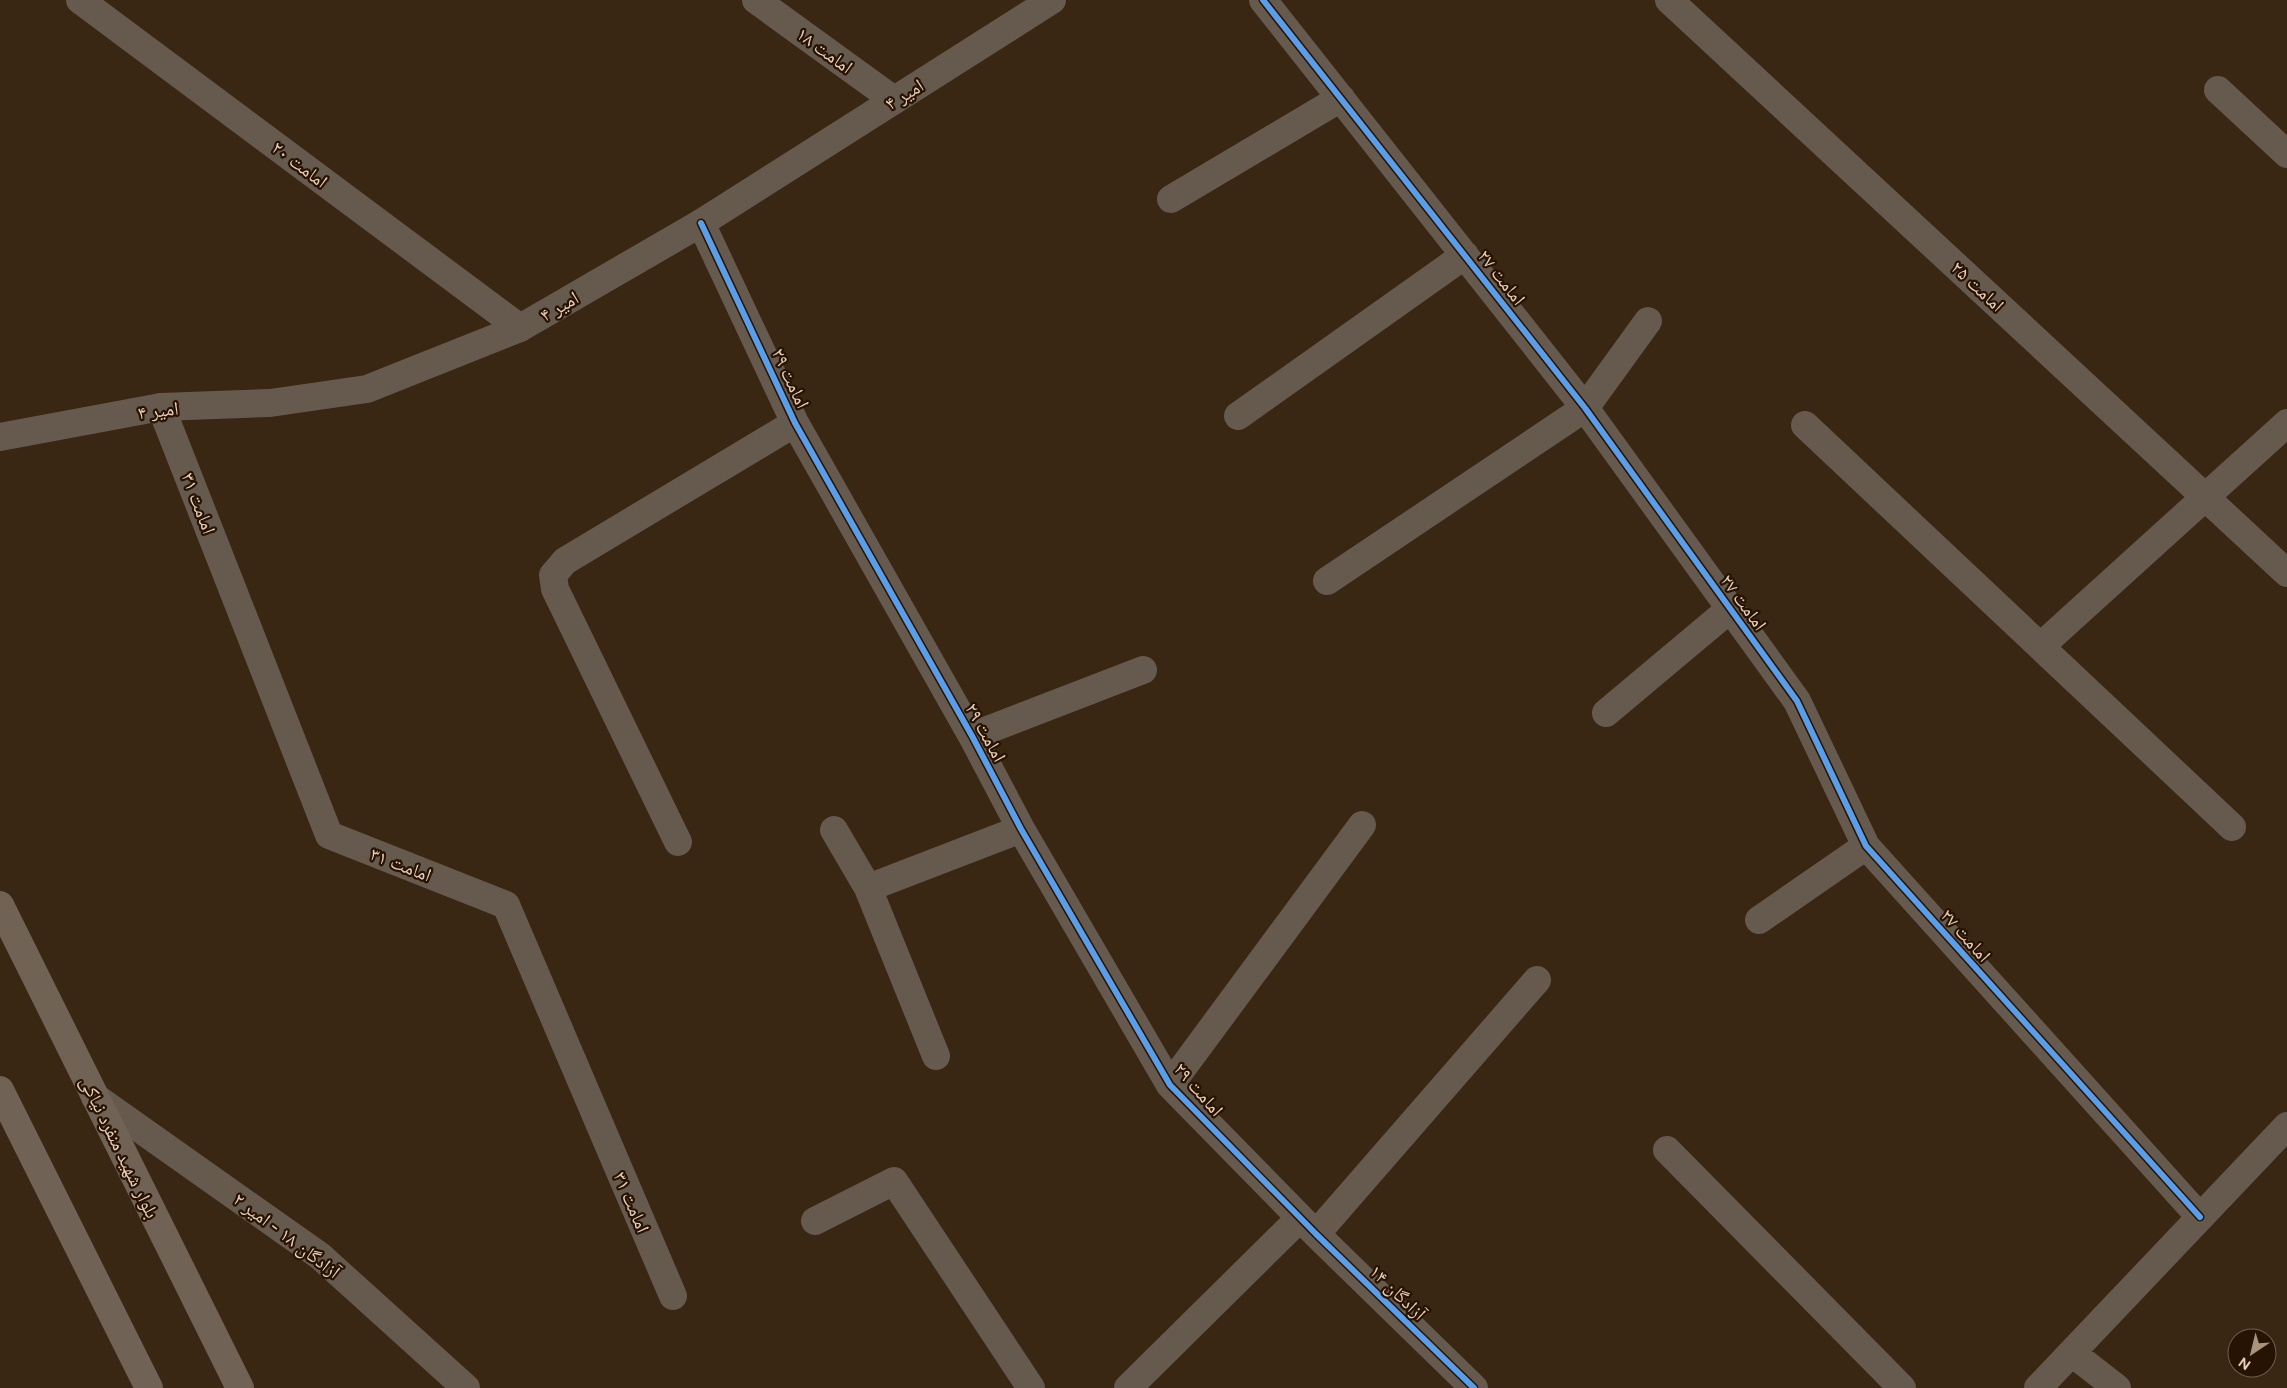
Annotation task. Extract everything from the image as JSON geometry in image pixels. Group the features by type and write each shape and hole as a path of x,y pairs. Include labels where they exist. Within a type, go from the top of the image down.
{"main road":[{"name":"بلوار شهید منفرد نیاکی","path":"0,905 240,1388"},
{"path":"0,1090 149,1388"}],"street":[{"name":"امامت ۲۰","path":"80,0 520,328"},
{"name":"امامت ۱۸","path":"756,0 894,100"},
{"name":"امیر ۴","path":"0,437 161,407 270,402 367,389 520,328 701,222 1052,0"},
{"name":"امامت ۲۷","path":"1263,0 1585,408 1797,701 1866,846 2200,1217"},
{"name":"امامت ۲۵","path":"1669,0 2287,573"},
{"path":"2218,90 2287,154"},
{"path":"1171,200 1341,98"},
{"name":"امامت ۲۹","path":"701,222 795,423 972,736 1021,829 1170,1085 1308,1226"},
{"path":"1238,416 1465,255"},
{"path":"1327,581 1585,408 1648,321"},
{"name":"امامت ۳۱","path":"161,407 329,835 506,905 673,1296"},
{"path":"678,842 555,588 553,575 565,561 795,423"},
{"path":"2041,646 2287,423"},
{"path":"1805,425 2232,827"},
{"path":"1606,713 1730,609"},
{"path":"972,736 1143,670"},
{"path":"1170,1085 1362,825"},
{"path":"868,888 1021,829"},
{"path":"834,830 868,888 936,1056"},
{"path":"1759,920 1866,846"},
{"path":"1128,1388 1308,1226 1538,980"},
{"name":"آزادگان ۱۸ - امیر ۲","path":"96,1097 320,1256 466,1388"},
{"path":"2038,1388 2287,1126"},
{"path":"1667,1150 1902,1388"},
{"path":"815,1221 894,1181 1031,1388"},
{"name":"آزادگان ۱۴","path":"1308,1226 1474,1388"},
{"path":"2072,1353 2117,1388"}],"cycle path":[{"path":"1263,0 1585,408 1797,701 1866,846 2200,1217"},
{"path":"701,223 795,423 972,736 1021,829 1170,1085 1316,1234 1474,1388"}]}
